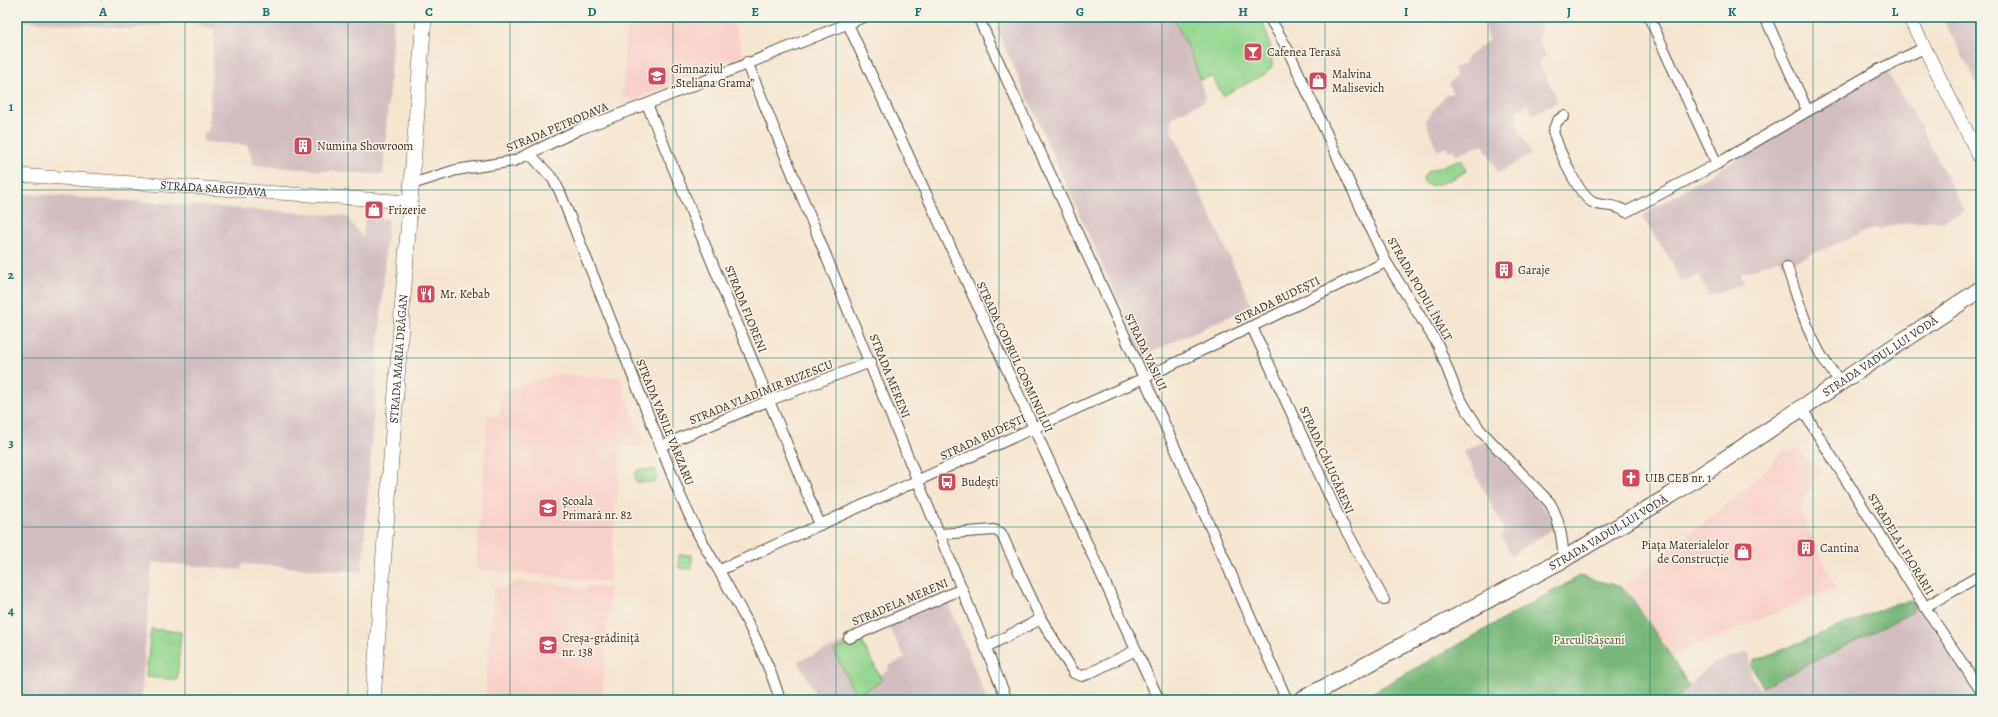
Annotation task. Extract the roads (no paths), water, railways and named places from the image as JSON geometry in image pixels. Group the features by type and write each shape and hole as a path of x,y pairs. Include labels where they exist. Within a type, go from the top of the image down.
{"main road":[{"name":"STRADA MARIA DRĂGAN","path":"373,700 424,17"},
{"name":"STRADA VADUL LUI VODĂ","path":"1301,700 1564,558 1671,494 1802,409 1981,289"}],"street":[{"name":"STRADA PETRODAVA","path":"412,184 456,170 514,161 580,129 647,104 747,62 864,17"},
{"name":"STRADA VASLUI","path":"978,17 1144,378 1287,700"},
{"name":"STRADA PODUL ÎNALT","path":"1269,17 1286,48 1386,262 1438,345 1456,391 1480,430 1550,503 1560,523 1564,558"},
{"path":"1649,17 1717,164"},
{"path":"1765,17 1807,110"},
{"path":"1909,17 1981,160"},
{"name":"STRADA CODRUL COSMINULUI","path":"848,24 1159,700"},
{"path":"1564,116 1557,121 1553,132 1577,187 1588,200 1596,203 1621,207 1626,212 1717,164 1807,110 1878,70 1924,48"},
{"name":"STRADA MERENI","path":"747,62 871,362 1007,700"},
{"name":"STRADA FLORENI","path":"647,104 770,400 820,525"},
{"name":"STRADA VASILE VĂRZARU","path":"530,154 550,174 560,192 680,494 702,541 720,570 770,669 780,700"},
{"name":"STRADA SARGIDAVA","path":"17,175 410,202"},
{"name":"STRADA BUDEȘTI","path":"720,570 918,482 1144,378 1386,262"},
{"path":"1787,268 1818,348 1825,362 1842,382"},
{"name":"STRADA CĂLUGĂRENI","path":"1252,327 1341,521 1384,600"},
{"name":"STRADA VLADIMIR BUZESCU","path":"661,446 770,400 871,362"},
{"name":"STRADELA 1 FLORĂRII","path":"1802,409 1925,607 1981,691"},
{"path":"940,534 994,530 1001,533 1040,619 1074,672 1078,675 1088,674 1136,650"},
{"path":"1925,607 1981,575"},
{"name":"STRADELA MERENI","path":"849,638 962,589"},
{"path":"986,647 1040,619"}],"place":[{"name":"Cafenea Terasă","path":"1253,52"},
{"name":"Gimnaziul „Steliana Grama”","path":"657,76"},
{"name":"Malvina Malisevich","path":"1318,81"},
{"name":"Numina Showroom","path":"303,146"},
{"name":"Frizerie","path":"374,210"},
{"name":"Garaje","path":"1504,270"},
{"name":"Mr. Kebab","path":"426,294"},
{"name":"UIB CEB nr. 1","path":"1631,478"},
{"name":"Budești","path":"947,482"},
{"name":"Școala Primară nr. 82","path":"548,508"},
{"name":"Cantina","path":"1806,548"},
{"name":"Piața Materialelor de Construcție","path":"1743,552"},
{"name":"Creșa-grădiniță nr. 138","path":"548,645"}],"park label":[{"name":"Parcul Râșcani","path":"1589,640"}]}
